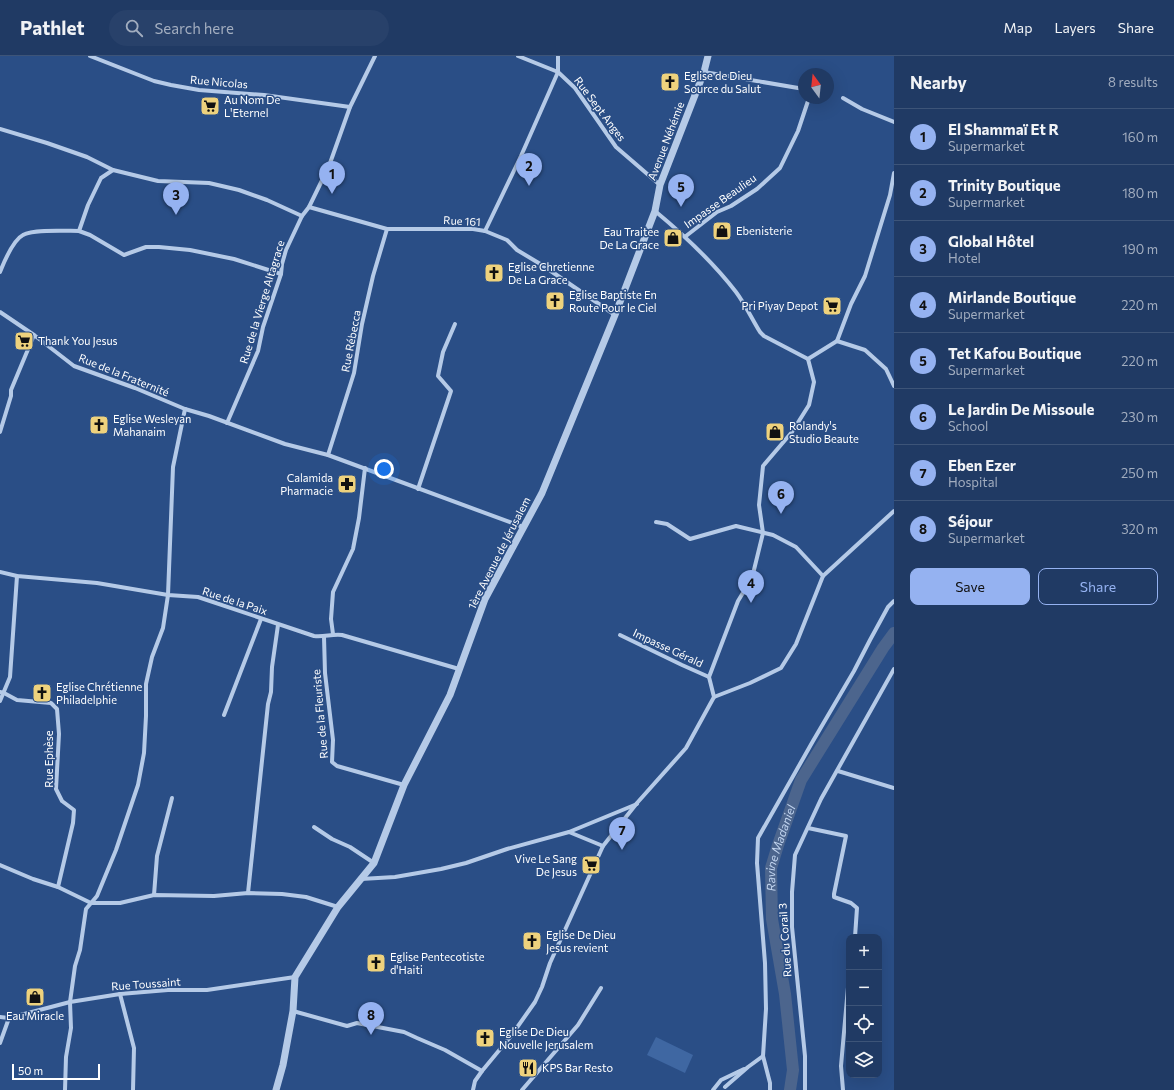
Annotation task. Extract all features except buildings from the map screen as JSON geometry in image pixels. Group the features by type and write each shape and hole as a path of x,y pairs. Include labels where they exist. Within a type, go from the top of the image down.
{"street":[{"name":"Rue Nicolas","path":"90,56 154,81 171,85 199,90 264,95 350,107"},
{"name":"Rue de la Vierge Altagrace","path":"227,423 258,350 263,328 281,274 286,250 302,216 309,206 329,166 350,107 375,56"},
{"name":"Rue Sept Anges","path":"518,56 558,72 575,88 616,147 660,185"},
{"path":"485,231 521,156 558,72 558,56"},
{"name":"Avenue Néhémie","path":"655,211 660,185 704,72 708,56"},
{"path":"704,72 798,89"},
{"path":"843,98 894,122"},
{"name":"Impasse Beaulieu","path":"686,236 717,212 731,206 757,189 780,168 798,131 807,104"},
{"path":"0,128 87,157 113,170 158,182 209,183 267,200 302,216"},
{"path":"79,231 88,205 101,178 113,170"},
{"path":"808,359 837,341 867,270 890,195 894,173"},
{"name":"Rue 161","path":"309,206 387,229 473,229 485,231 507,240 517,250 542,265 614,315"},
{"path":"655,211 686,236 737,293 760,332 764,336 808,359 814,382 809,405 792,432 763,466 759,505 763,533 752,578 738,601 709,676 714,697"},
{"name":"1ère Avenue de Jérusalem","path":"295,977 338,907 374,863 404,785 450,695 485,599 542,493 655,211"},
{"name":"Rue Rébecca","path":"328,455 354,373 362,324 373,276 387,229"},
{"path":"0,272 10,249 22,235 35,232 79,231 90,235 124,255 146,247 159,246 190,250 234,259 281,274"},
{"name":"Rue de la Fraternité","path":"0,312 34,335 74,366 135,388 185,409 209,416 285,444 328,455 523,527"},
{"path":"418,489 451,392 438,376 443,352 455,324"},
{"path":"0,432 11,396 11,390 34,335"},
{"path":"837,341 865,350 886,369 894,386"},
{"path":"65,1090 66,1056 71,1028 70,1002 86,909 97,896 116,850 138,785 144,753 146,684 152,657 163,628 168,595 174,466 185,409"},
{"path":"365,468 359,518 353,549 333,592 331,619 333,634 342,635 459,669"},
{"path":"474,1090 476,1081 482,1071 511,1036 535,1002 550,963 603,846 686,748 714,697 750,683 782,668 796,644 823,576 894,511"},
{"path":"656,522 666,524 690,539 736,526 773,535 796,547 823,576"},
{"name":"Rue de la Paix","path":"0,572 17,576 97,583 168,595 198,597 314,636 324,637 333,634"},
{"path":"0,701 2,692 10,677 17,576"},
{"path":"770,1090 770,1083 763,1056 766,1010 765,963 757,863 758,838 854,671 873,633 888,607 894,601"},
{"path":"224,714 262,619"},
{"path":"248,893 268,704 271,692 272,667 278,625"},
{"name":"Impasse Gérald","path":"620,635 682,665 709,676"},
{"name":"Rue de la Fleuriste","path":"324,637 325,673 333,740 332,762 337,766 404,785"},
{"name":"Rue du Corail 3","path":"805,1090 805,1056 792,927 792,892 795,855 822,799 894,669"},
{"name":"Rue Ephèse","path":"2,692 17,700 51,703 57,709 59,734 56,789 62,801 74,810 73,823 58,887"},
{"path":"838,771 894,788"},
{"path":"154,895 157,856 172,798"},
{"path":"360,879 395,877 466,863 507,849 569,832 637,804"},
{"path":"314,827 332,839 350,847 374,863"},
{"path":"808,828 846,836 834,898 851,903 857,908 855,934"},
{"path":"569,832 603,846"},
{"path":"0,865 33,879 58,887 91,903 120,903 154,895 214,896 248,893 282,894 306,897 338,907"},
{"path":"276,1090 283,1065 293,1011 295,977"},
{"name":"Rue Toussaint","path":"0,1017 9,1018 70,1002 120,994 168,990 207,990 295,977"},
{"path":"522,1090 578,1025 601,988"},
{"path":"120,994 134,1048 133,1090"},
{"path":"843,1090 841,1066 846,1006"},
{"path":"293,1011 347,1026 357,1023 404,1032 445,1050 482,1071"},
{"path":"0,1044 9,1018"},
{"path":"725,1088 748,1067 763,1056"},
{"path":"713,1090 721,1080 748,1067"}],"shaded area":[{"path":"656,1037 693,1055 685,1073 647,1055"}],"waterway":[{"name":"Ravine Madaniel","path":"790,1090 793,1070 785,994 772,919 771,868 801,780 883,648 894,633"}],"place":[{"name":"Eglise de Dieu Source du Salut","path":"670,82"},
{"name":"Au Nom De L'Eternel","path":"210,106"},
{"name":"Trinity Boutique","path":"529,186"},
{"name":"El Shammaï Et R","path":"332,194"},
{"name":"Tet Kafou Boutique","path":"681,207"},
{"name":"Global Hôtel","path":"176,215"},
{"name":"Ebenisterie","path":"722,231"},
{"name":"Eau Traitee De La Grace","path":"673,238"},
{"name":"Eglise Chretienne De La Grace","path":"494,273"},
{"name":"Eglise Baptiste En Route Pour le Ciel","path":"555,301"},
{"name":"Pri Piyay Depot","path":"832,306"},
{"name":"Thank You Jesus","path":"24,341"},
{"name":"Eglise Wesleyan Mahanaim","path":"99,425"},
{"name":"Rolandy's Studio Beaute","path":"775,432"},
{"name":"Calamida Pharmacie","path":"347,484"},
{"name":"Le Jardin De Missoule","path":"781,514"},
{"name":"Mirlande Boutique","path":"751,603"},
{"name":"Eglise Chrétienne Philadelphie","path":"42,693"},
{"name":"Eben Ezer","path":"622,850"},
{"name":"Vive Le Sang De Jesus","path":"591,865"},
{"name":"Eglise De Dieu Jesus revient","path":"532,941"},
{"name":"Eglise Pentecotiste d'Haiti","path":"376,963"},
{"name":"Eau Miracle","path":"35,997"},
{"name":"Séjour","path":"371,1035"},
{"name":"Eglise De Dieu Nouvelle Jerusalem","path":"485,1038"},
{"name":"KPS Bar Resto","path":"528,1068"}]}
